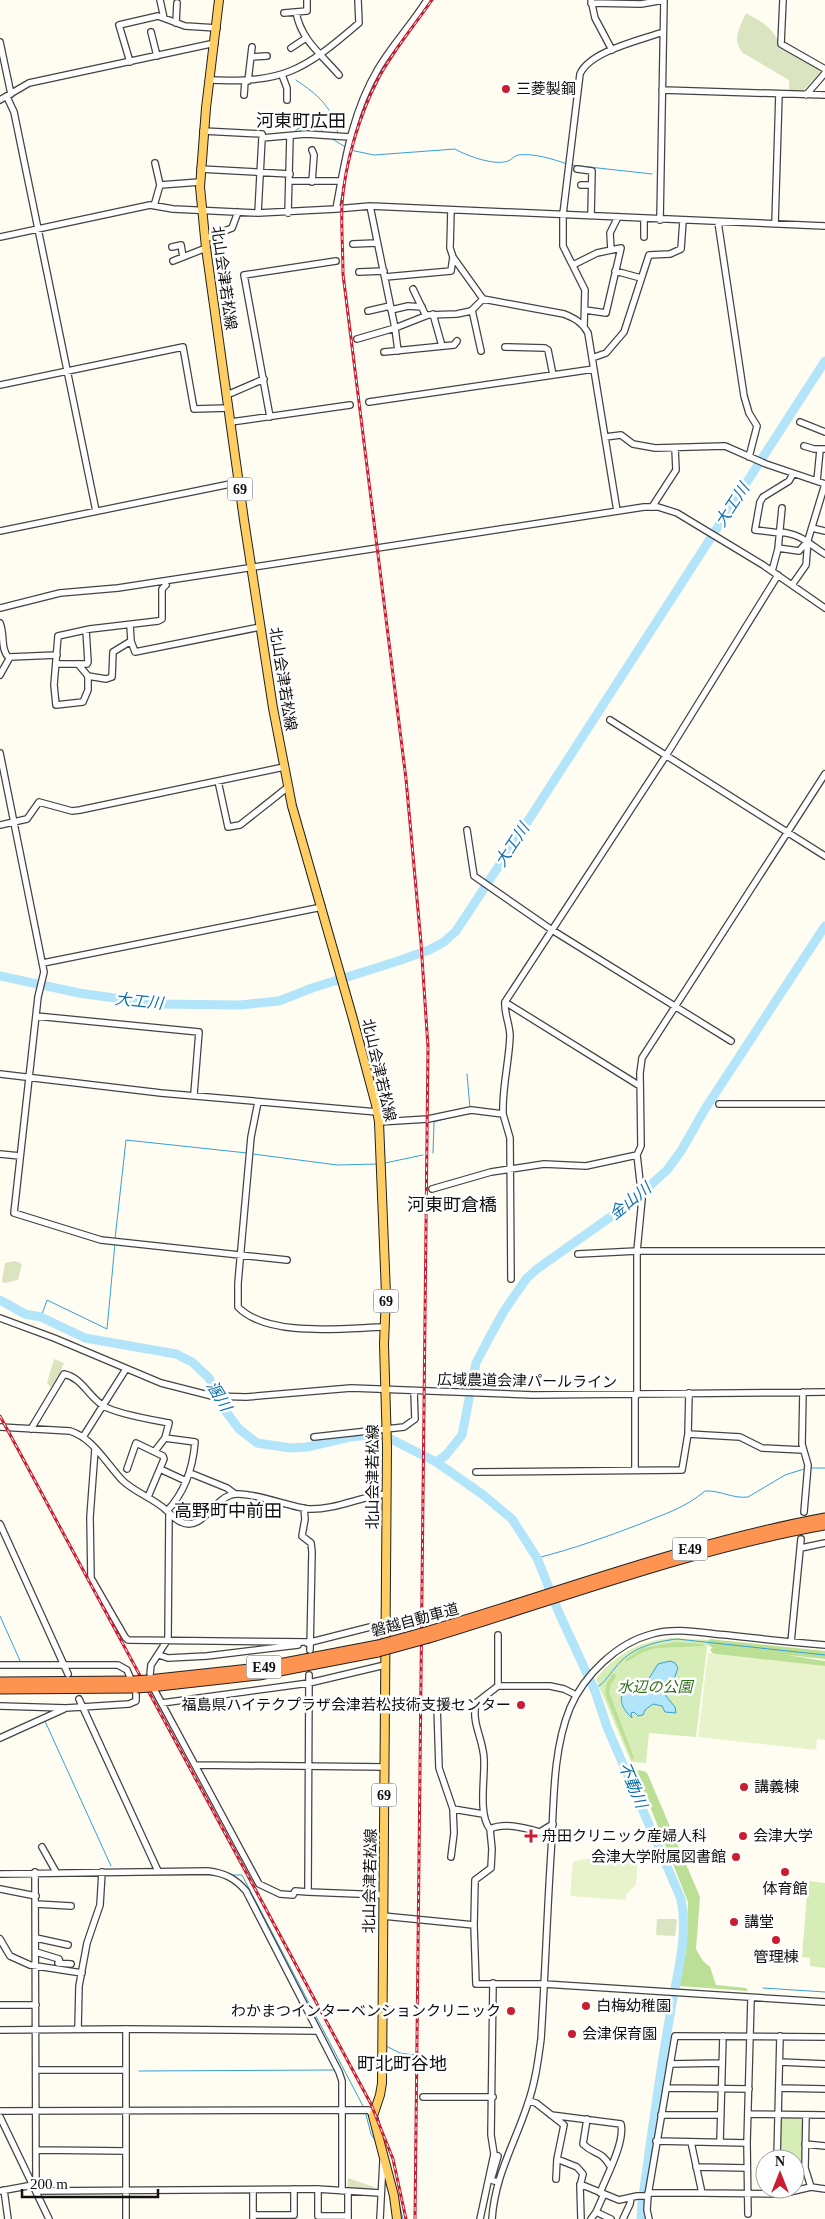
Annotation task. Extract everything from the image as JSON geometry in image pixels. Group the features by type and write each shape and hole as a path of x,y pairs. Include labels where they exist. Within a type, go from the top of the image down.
{"highway":[{"name":"磐越自動車道","path":"0,1689 69,1690 151,1684 378,1648 545,1599 717,1542 825,1518"},
{"name":"磐越自動車道","path":"560,1594 710,1551 825,1525"},
{"name":"磐越自動車道","path":"0,1682 134,1685"}],"main road":[{"name":"北山会津若松線","path":"219,0 203,131 200,169 201,210 260,627 284,768 296,822 322,907 379,1122 386,1294 385,1388 388,1447 382,2082 380,2095 368,2112"},
{"path":"368,2112 384,2155 397,2219"}],"street":[{"path":"160,0 164,18"},
{"path":"284,13 307,11 307,0"},
{"path":"209,80 247,81 282,75 305,66 322,55 359,23 358,0"},
{"path":"336,209 350,137 360,107 377,71 427,0"},
{"path":"612,50 595,18 591,1 641,4 664,0 660,220"},
{"path":"783,0 782,44 825,69"},
{"path":"176,23 177,3"},
{"path":"296,12 298,25 306,38 339,75"},
{"path":"130,62 119,25 151,16 164,18 185,26 217,28"},
{"path":"151,32 157,56"},
{"path":"584,326 585,290 563,246 563,214 580,74 587,64 612,50 663,32"},
{"path":"291,48 306,38"},
{"path":"0,42 9,96 14,112 96,512"},
{"path":"0,100 29,83 215,43"},
{"path":"244,95 252,47"},
{"path":"251,56 267,56"},
{"path":"806,95 825,73"},
{"path":"282,75 287,88 287,100"},
{"path":"662,90 825,95"},
{"path":"776,224 779,94"},
{"path":"203,131 262,134 258,213"},
{"path":"263,138 306,134 350,137"},
{"path":"288,212 290,136"},
{"path":"312,150 314,155 312,182"},
{"path":"154,206 160,185 155,163"},
{"path":"200,169 290,174"},
{"path":"577,170 592,171 591,215"},
{"path":"290,181 340,181"},
{"path":"160,185 200,182"},
{"path":"581,184 591,185"},
{"path":"0,237 154,206 173,210 258,213 370,206 825,226"},
{"path":"370,206 376,243 385,274 398,351"},
{"path":"451,210 450,248 453,257 483,299 564,314 584,326 588,333 617,511"},
{"path":"205,239 232,228 238,212"},
{"path":"611,250 610,233 618,217"},
{"path":"644,219 644,237"},
{"path":"592,358 606,353 624,332 650,254 670,254 681,250 683,221"},
{"path":"718,222 744,396 749,413 757,426 749,457"},
{"path":"353,244 376,243"},
{"path":"172,247 181,245 183,257"},
{"path":"173,261 206,248"},
{"path":"572,266 597,253 621,248 606,313 585,310"},
{"path":"359,272 385,274 451,271 453,257"},
{"path":"270,417 244,275 336,261"},
{"path":"615,271 641,278"},
{"path":"413,289 426,316"},
{"path":"357,339 433,314 457,314 472,310 483,299"},
{"path":"368,311 408,306 422,307"},
{"path":"472,310 481,351"},
{"path":"433,314 442,346"},
{"path":"384,352 454,345 457,341"},
{"path":"0,385 183,347 194,409 229,408"},
{"path":"505,347 545,348 548,350 553,375"},
{"path":"369,402 594,369"},
{"path":"227,395 264,379"},
{"path":"231,422 350,404"},
{"path":"800,422 825,432"},
{"path":"605,437 621,435 638,445 675,448 725,446 793,474 825,484 808,540 802,550 778,548"},
{"path":"804,446 822,450 817,481"},
{"path":"652,507 676,470 675,448"},
{"path":"793,474 789,481 763,497 754,528 755,530 789,533 808,540 825,554"},
{"path":"0,531 240,482"},
{"path":"0,608 60,593 118,588 652,507 677,512 772,571 825,608"},
{"path":"772,571 778,548 782,508"},
{"path":"812,528 825,531"},
{"path":"792,585 806,565 808,540"},
{"path":"511,1279 510,1138 503,1114 503,1091 509,1055 510,1028 505,1002 666,754 778,575"},
{"path":"78,664 88,676 88,690 85,700 83,702 58,706 54,685 58,636 86,630 158,621 162,619 162,589 166,585"},
{"path":"0,623 3,630 4,652 9,658"},
{"path":"130,625 133,650 140,652 260,627"},
{"path":"57,664 88,662 86,630"},
{"path":"88,676 106,679 112,677 113,652 131,641"},
{"path":"9,658 57,655"},
{"path":"0,675 9,658"},
{"path":"610,720 825,856"},
{"path":"0,753 44,972 39,990 14,1213 101,1240 287,1260"},
{"path":"0,825 27,819 39,802 74,810 284,768"},
{"path":"635,1470 637,1252 642,1199 639,1186 638,1155 641,1146 640,1062 825,774"},
{"path":"218,781 228,827 240,825 288,787"},
{"path":"467,830 474,876 552,930 731,1041"},
{"path":"43,963 322,907"},
{"path":"505,1002 640,1086"},
{"path":"36,1016 199,1032 194,1094"},
{"path":"0,1074 161,1093 194,1094 258,1102 377,1112"},
{"path":"258,1102 251,1137 247,1174 242,1255 238,1283 238,1307 248,1315 269,1324 290,1328 385,1327"},
{"path":"719,1104 825,1104"},
{"path":"379,1122 428,1119 469,1111 503,1114"},
{"path":"0,1154 20,1156"},
{"path":"432,1189 490,1172 544,1164 586,1166 638,1155"},
{"path":"578,1254 825,1251"},
{"path":"0,1318 62,1341 126,1369 83,1437"},
{"name":"広域農道会津パールライン","path":"126,1369 170,1386 212,1396 230,1397 281,1395 344,1388 385,1388 478,1394 636,1395 825,1392"},
{"path":"31,1429 64,1374 70,1375 87,1388 103,1406 169,1423 165,1438 156,1451"},
{"path":"314,1437 387,1431 404,1427 415,1419 414,1391"},
{"path":"803,1392 801,1416 803,1450 808,1473 804,1512"},
{"path":"476,1472 682,1470 688,1434 689,1393"},
{"path":"0,1428 70,1431 83,1437 123,1481 183,1523 195,1523 223,1498 235,1494"},
{"path":"688,1434 740,1437 762,1448 803,1450"},
{"path":"165,1438 195,1442 190,1472 176,1501 168,1512 168,1639 150,1668 151,1684 259,1884 286,1896 293,1895 295,1891 384,1895"},
{"path":"127,1469 136,1443 163,1456 164,1459 148,1497"},
{"path":"95,1449 90,1516 91,1578 128,1640 310,1642"},
{"path":"160,1469 186,1480"},
{"path":"190,1472 235,1494 304,1508 336,1506 370,1495 387,1494"},
{"path":"304,1508 305,1519 302,1536 311,1543 312,1552 310,1650"},
{"path":"0,1524 68,1674"},
{"path":"791,1642 802,1539"},
{"path":"801,1548 825,1543"},
{"path":"159,1655 168,1658 207,1656 310,1642 386,1623"},
{"path":"492,2219 498,2182 529,2101 539,2059 552,1824 560,1743 576,1695 583,1684 606,1659 626,1644 659,1632 684,1631 825,1645"},
{"path":"498,1635 498,1686"},
{"path":"0,1665 118,1665 127,1670 134,1685 136,1701 129,1704 66,1708 0,1706"},
{"path":"162,1703 310,1683 385,1665"},
{"path":"308,1892 309,1676"},
{"path":"576,1695 564,1689 550,1686 498,1686 476,1704 474,1718 477,1734 483,1744 484,1758 483,1814 484,1820 490,1829 492,1849 491,1868 475,1880 476,1984 544,1984 751,1999 825,2002"},
{"path":"79,1699 158,1871"},
{"path":"451,1857 454,1833 453,1809 439,1768 436,1705 476,1704"},
{"path":"0,1738 66,1708"},
{"path":"195,1765 384,1767"},
{"path":"453,1809 483,1814"},
{"path":"490,1829 498,1826 518,1827 540,1832 552,1824"},
{"path":"42,1846 56,1872"},
{"path":"34,2188 36,2150 35,1872"},
{"path":"0,1874 35,1872 222,1872 232,1878 246,1891 342,2081 345,2191 348,2217 318,2216 318,2189"},
{"path":"78,2029 78,1992 87,1943 100,1905 102,1872"},
{"path":"0,1889 36,1896"},
{"path":"36,1904 71,1906"},
{"path":"383,1916 474,1925"},
{"path":"36,1938 68,1945"},
{"path":"0,1939 10,1956 36,1968 71,1964"},
{"path":"36,1952 59,1959 59,1966"},
{"path":"59,1966 82,1973"},
{"path":"480,2219 494,2154 491,2135 494,1983"},
{"path":"748,2214 747,2142 751,1999"},
{"path":"0,2005 36,2005"},
{"path":"0,2030 126,2028 317,2031"},
{"path":"126,2028 126,2219"},
{"path":"649,2219 647,2195 675,2036 825,2037"},
{"path":"720,2142 723,2036"},
{"path":"777,2149 780,2036"},
{"path":"780,2062 825,2064"},
{"path":"670,2064 722,2064"},
{"path":"36,2070 126,2070"},
{"path":"666,2088 749,2090"},
{"path":"780,2088 825,2089"},
{"path":"423,2097 493,2097"},
{"path":"529,2101 536,2103 564,2125 557,2159 556,2179"},
{"path":"0,2111 342,2110 368,2112"},
{"path":"748,2114 825,2115"},
{"path":"551,2115 587,2118 621,2124 621,2136 596,2212 591,2219"},
{"path":"661,2115 721,2116"},
{"path":"806,2115 805,2174 811,2187"},
{"path":"0,2116 49,2219"},
{"path":"587,2118 583,2144 588,2149 604,2156 610,2166"},
{"path":"656,2141 747,2142"},
{"path":"691,2142 702,2193"},
{"path":"805,2144 825,2146"},
{"path":"36,2150 126,2151"},
{"path":"494,2154 498,2156 491,2180 498,2182"},
{"path":"380,2219 380,2193 384,2155"},
{"path":"557,2159 581,2170 581,2219"},
{"path":"696,2167 747,2168"},
{"path":"580,2184 619,2200 647,2195 755,2193"},
{"path":"8,2219 2,2191 34,2188 126,2191 318,2189 380,2193"},
{"path":"805,2188 825,2188"},
{"path":"253,2190 253,2217 294,2215 294,2189"},
{"path":"623,2219 634,2197"},
{"path":"596,2212 611,2219"}],"green space":[{"path":"746,13 772,31 780,48 822,70 802,92 789,90 789,80 743,53 739,48 737,38 739,28"},
{"path":"15,1261 22,1264 18,1280 4,1283 2,1281 5,1263"},
{"path":"54,1359 64,1363 62,1371 51,1387 47,1383"},
{"name":"水辺の公園","path":"662,1639 708,1640 696,1737 649,1733 646,1763 631,1762 596,1679 612,1662 630,1650"},
{"path":"709,1639 825,1651 825,1659 787,1655 825,1661 825,1669 721,1656 712,1653 710,1649 713,1648 707,1644"},
{"path":"676,1642 703,1644 704,1646 656,1648 643,1652 626,1662 626,1659 643,1648"},
{"path":"708,1653 825,1666 825,1740 817,1739 816,1750 698,1737"},
{"path":"613,1673 617,1676 611,1684 609,1692 634,1758 632,1760 605,1694 607,1682"},
{"path":"636,1771 646,1772 648,1775 700,1897 696,1949 703,1961 710,1967 716,1985 746,1988 748,1991 679,1986 686,1952 688,1902"},
{"path":"629,1853 638,1859 636,1885 626,1894 626,1900 570,1896 573,1861"},
{"path":"808,1881 825,1883 825,1968 810,1966 810,1958 802,1957"},
{"path":"657,1919 676,1919 675,1936 656,1935"},
{"path":"780,2116 805,2116 804,2149 779,2149"},
{"path":"348,2178 374,2187 376,2191 347,2188"}],"water":[{"path":"670,1661 675,1663 678,1668 674,1679 666,1685 666,1696 675,1707 676,1713 665,1712 662,1706 653,1704 645,1710 643,1715 638,1716 634,1712 631,1713 632,1718 623,1706 622,1697 625,1688 629,1684 646,1683 658,1664"}],"waterway":[{"path":"296,80 324,103 333,117 338,135"},
{"path":"294,132 305,125 313,125 324,133"},
{"path":"329,137 347,148"},
{"path":"350,150 374,155 455,149 467,155 496,162 508,161 517,156 530,155 567,164"},
{"path":"571,165 652,174"},
{"name":"大工川","path":"0,976 79,993 157,1004 240,1005 279,1001 312,988 429,950 444,942 456,931 506,855 825,361"},
{"name":"金山川","path":"436,1462 446,1455 462,1435 476,1363 504,1311 526,1279 537,1269 633,1201 667,1170 825,926"},
{"path":"467,1074 470,1108"},
{"path":"433,1153 434,1122 469,1112"},
{"path":"115,1239 126,1140 247,1153"},
{"path":"253,1154 337,1165 378,1164"},
{"path":"385,1163 423,1155"},
{"path":"41,1317 47,1300 107,1329 115,1243"},
{"name":"不動川","path":"0,1300 25,1314 41,1317 85,1338 176,1354 192,1362 209,1378 224,1409 239,1429 257,1443 291,1448 307,1447 350,1437 371,1435 391,1439 436,1462 482,1494 512,1519 537,1558 559,1613 595,1691 607,1727 681,1899 684,1928 683,1942 659,2085 641,2219"},
{"path":"811,1468 825,1468"},
{"path":"537,1558 564,1551 666,1514 705,1491 737,1497 748,1497 785,1475 804,1469"},
{"path":"0,1616 21,1663"},
{"path":"593,1689 603,1683 628,1655 643,1647 668,1640 677,1639 825,1655"},
{"path":"44,1719 111,1866"},
{"path":"115,1875 215,1875"},
{"path":"231,1875 242,1875 364,2108"},
{"path":"763,1988 825,1992"},
{"path":"386,2046 400,2053 414,2055"},
{"path":"139,2071 334,2070"},
{"path":"365,2111 371,2134 376,2142"},
{"path":"385,2149 403,2219"}],"railway":[{"path":"415,2219 428,1047 421,943 406,779 343,274 342,204 346,172 354,140 371,93 390,58 432,0"},
{"path":"0,1416 371,2104 393,2159 406,2219"}],"place":[{"name":"三菱製鋼","path":"506,89"},
{"name":"福島県ハイテクプラザ会津若松技術支援センター","path":"521,1705"},
{"name":"講義棟","path":"744,1787"},
{"name":"舟田クリニック産婦人科","path":"531,1836"},
{"name":"会津大学","path":"743,1836"},
{"name":"会津大学附属図書館","path":"736,1857"},
{"name":"体育館","path":"785,1872"},
{"name":"講堂","path":"734,1922"},
{"name":"管理棟","path":"776,1940"},
{"name":"白梅幼稚園","path":"586,2006"},
{"name":"わかまつインターベンションクリニック","path":"511,2011"},
{"name":"会津保育園","path":"572,2034"}],"district":[{"name":"河東町広田","path":"301,121"},
{"name":"河東町倉橋","path":"452,1205"},
{"name":"高野町中前田","path":"228,1511"},
{"name":"町北町谷地","path":"402,2064"}],"water label":[{"name":"溷川","path":"219,1396"}]}
